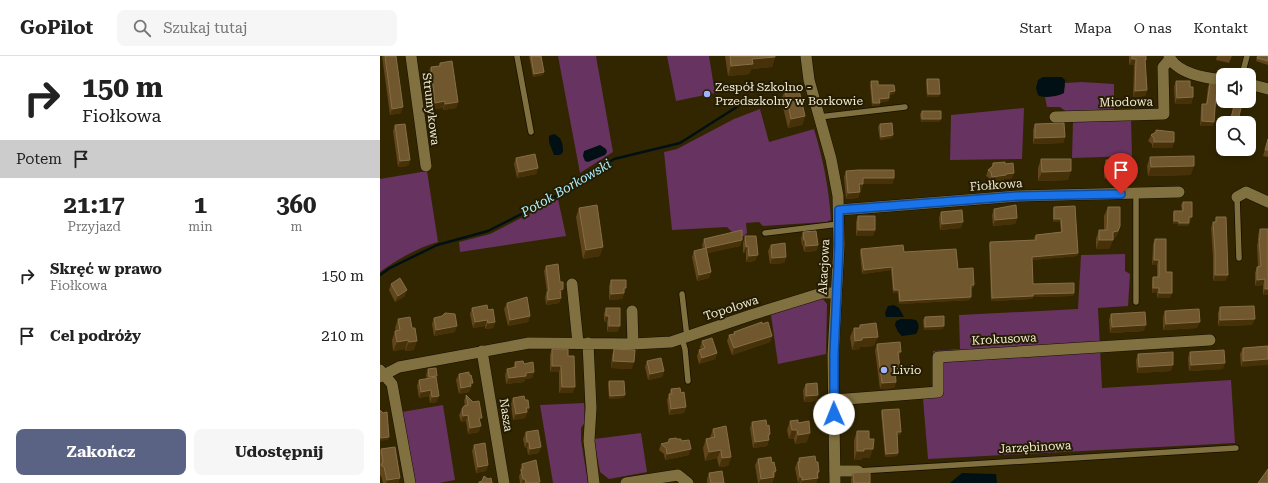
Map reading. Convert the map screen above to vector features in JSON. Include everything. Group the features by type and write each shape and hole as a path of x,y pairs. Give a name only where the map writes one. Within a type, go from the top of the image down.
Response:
{"street":[{"name":"Strumykowa","path":"411,56 426,166"},
{"name":"Akacjowa","path":"806,56 809,80 835,178 839,210 834,355 836,483"},
{"path":"1169,58 1176,65 1185,70 1204,78 1216,79"},
{"name":"Miodowa","path":"1055,117 1164,114 1164,67 1169,58"},
{"path":"1256,86 1268,89"},
{"name":"Fiołkowa","path":"839,210 1018,196 1179,192"},
{"path":"1237,197 1246,192 1268,202"},
{"path":"572,284 583,343 591,408 589,441 594,483"},
{"name":"Topolowa","path":"382,374 422,363 529,343 633,344 671,342 744,317 822,293 836,293"},
{"path":"632,311 633,344"},
{"name":"Krokusowa","path":"834,400 938,392 938,357 1210,340"},
{"name":"Nasza","path":"482,351 504,483"},
{"path":"382,374 392,384 410,483"},
{"name":"Jarzębinowa","path":"835,471 858,471"},
{"path":"626,483 678,475 688,483"}],"lane":[{"path":"517,56 531,132"},
{"path":"1244,68 1247,56"},
{"path":"819,117 905,108"},
{"path":"1136,194 1136,302"},
{"path":"1237,197 1239,258"},
{"path":"765,233 839,224"},
{"path":"682,294 688,381"},
{"name":"Jarzębinowa","path":"858,471 1236,448"}],"shaded area":[{"path":"558,56 596,56 613,152 580,173"},
{"path":"667,56 709,56 715,93 676,101"},
{"path":"1043,77 1062,77 1065,80 1064,93 1047,97 1038,95 1036,88 1038,80"},
{"path":"1082,82 1114,84 1114,113 1068,113 1060,107 1047,107 1045,97 1060,95 1065,87 1065,83"},
{"path":"1024,108 1022,159 950,160 951,115"},
{"path":"760,109 769,142 814,129 825,174 831,220 826,222 763,226 759,222 746,223 747,233 744,236 735,235 727,227 672,230 664,152 677,149 734,119"},
{"path":"1131,119 1132,156 1072,158 1073,120"},
{"path":"554,134 559,137 562,143 563,152 560,155 554,155 549,142 549,136"},
{"path":"600,145 606,149 607,152 605,155 588,162 585,161 583,156 584,151"},
{"path":"427,171 438,242 408,254 380,272 380,179"},
{"path":"558,199 566,236 460,252 459,242 490,234"},
{"path":"1125,254 1125,271 1130,274 1128,306 1098,308 1102,388 1231,380 1235,443 928,459 923,399 933,385 933,351 960,349 959,315 1078,309 1081,255"},
{"path":"822,298 827,304 826,354 778,364 771,315"},
{"path":"894,305 899,308 904,317 886,317 885,313 888,306"},
{"path":"901,319 916,320 919,327 916,334 902,336 898,332 895,325 896,321"},
{"path":"584,403 585,422 581,428 581,440 588,483 553,483 540,405"},
{"path":"443,405 455,480 439,483 414,483 402,412"},
{"path":"641,433 647,472 609,479 600,472 594,439"},
{"path":"962,473 996,474 997,483 950,483"}],"building":[{"path":"385,56 396,56 403,107 392,109"},
{"path":"531,56 541,56 544,72 534,74"},
{"path":"730,56 775,57 752,59 753,64 731,66"},
{"path":"1132,56 1146,56 1147,90 1135,91 1136,59 1132,59"},
{"path":"1258,56 1268,56 1268,61 1257,58"},
{"path":"452,61 458,102 445,104 445,101 435,103 431,67 440,66 440,63"},
{"path":"927,79 939,79 940,94 928,94"},
{"path":"871,81 878,81 878,85 894,85 895,91 889,92 889,98 879,99 880,103 873,103"},
{"path":"1176,81 1190,81 1190,87 1193,87 1193,97 1177,98"},
{"path":"1210,83 1216,83 1214,122 1202,121 1202,104 1207,104"},
{"path":"792,89 793,92 799,90 805,116 791,119 785,91"},
{"path":"1234,108 1241,108 1239,116 1232,116"},
{"path":"922,111 941,111 941,119 922,119"},
{"path":"892,123 893,135 881,137 880,124"},
{"path":"1064,123 1065,137 1035,138 1035,124"},
{"path":"405,124 410,160 400,161 395,125"},
{"path":"1156,130 1174,132 1174,142 1154,142 1154,138 1151,135 1156,132"},
{"path":"1268,139 1268,150 1265,150"},
{"path":"535,154 538,168 519,172 516,158"},
{"path":"1194,156 1194,166 1151,167 1150,157"},
{"path":"1041,159 1071,159 1071,171 1042,172"},
{"path":"1106,160 1126,160 1126,173 1107,173"},
{"path":"1005,162 1005,164 1013,163 1014,173 992,177 991,172 988,170 993,166 993,163"},
{"path":"894,170 894,178 863,178 863,184 859,184 860,192 848,193 846,171"},
{"path":"1183,202 1192,202 1192,217 1189,217 1189,223 1179,223 1179,221 1174,221 1174,211 1183,211"},
{"path":"597,205 603,247 586,250 579,208"},
{"path":"1016,205 1017,218 995,220 994,209"},
{"path":"1075,206 1078,253 1032,257 1033,284 1074,283 1074,293 1033,294 1033,296 992,298 990,242 1036,240 1036,235 1062,232 1061,219 1054,219 1054,207"},
{"path":"1108,207 1120,207 1120,226 1118,231 1113,232 1113,240 1099,240 1099,230 1107,230"},
{"path":"962,210 963,222 942,224 941,212"},
{"path":"858,216 875,216 875,230 858,230"},
{"path":"1216,217 1226,217 1228,275 1215,275 1213,222 1216,222"},
{"path":"1260,229 1268,229 1268,289 1265,289 1265,279 1257,280 1257,267 1261,266 1259,239"},
{"path":"742,230 742,240 706,248 704,239"},
{"path":"816,231 818,245 806,246 803,232"},
{"path":"745,236 756,236 758,255 749,256"},
{"path":"1155,239 1166,239 1166,272 1172,272 1172,293 1159,293 1159,288 1153,288 1153,277 1159,277 1159,260 1154,260"},
{"path":"785,243 786,257 772,258 771,245"},
{"path":"903,245 904,252 956,249 958,269 973,268 974,285 971,285 971,297 900,301 899,290 894,290 892,267 864,270 861,249"},
{"path":"706,248 711,272 699,275 694,251"},
{"path":"558,264 560,282 563,282 563,289 560,290 561,298 548,300 547,292 549,291 546,266"},
{"path":"400,278 407,290 398,296 391,284"},
{"path":"611,280 626,280 626,288 624,288 624,293 611,294"},
{"path":"527,297 530,316 510,320 507,303"},
{"path":"487,305 488,310 493,309 495,322 488,323 487,320 475,322 472,308"},
{"path":"1254,306 1255,319 1220,320 1220,307"},
{"path":"606,308 620,308 620,326 609,326 609,316 606,316"},
{"path":"1199,309 1200,322 1166,324 1165,311"},
{"path":"1145,312 1146,325 1112,327 1111,314"},
{"path":"445,313 455,314 457,326 436,330 434,318 442,316"},
{"path":"944,316 944,326 925,327 925,317"},
{"path":"410,317 412,328 415,328 417,341 409,342 408,340 397,342 395,331 400,330 398,319"},
{"path":"762,322 762,324 768,322 772,336 734,348 729,335 735,334 734,332"},
{"path":"876,323 878,337 862,338 862,340 855,341 854,328 860,328 860,325"},
{"path":"712,338 717,353 702,358 699,350 705,348 702,341"},
{"path":"900,342 901,352 898,352 900,368 895,369 896,382 882,383 877,344"},
{"path":"1268,346 1268,359 1243,361 1243,348"},
{"path":"552,349 568,349 568,356 574,356 575,387 562,387 561,366 552,366"},
{"path":"614,349 635,350 634,362 613,361"},
{"path":"1224,350 1225,363 1191,365 1190,352"},
{"path":"1173,352 1173,365 1139,367 1138,354"},
{"path":"661,358 664,371 650,374 647,361"},
{"path":"523,361 524,364 533,362 534,372 526,373 526,376 509,378 507,369 516,367 515,362"},
{"path":"436,368 437,376 429,377 428,369"},
{"path":"469,372 473,383 470,383 471,386 461,388 459,374"},
{"path":"436,377 439,396 432,397 431,390 421,392 419,380"},
{"path":"609,381 624,381 625,395 610,396"},
{"path":"817,383 818,395 806,396 806,384"},
{"path":"680,388 681,393 684,392 686,407 671,409 669,394 672,394 671,389"},
{"path":"466,395 473,402 479,401 482,418 479,418 481,426 470,428 468,415 463,416 462,409 464,406 468,405"},
{"path":"524,396 525,400 528,400 529,408 526,408 527,412 516,414 513,398"},
{"path":"899,409 901,432 897,432 898,453 886,454 882,410"},
{"path":"380,410 383,413 387,412 389,437 380,438"},
{"path":"766,420 767,426 769,425 769,440 755,442 752,422"},
{"path":"798,420 798,423 809,421 810,433 798,435 797,430 792,430 790,421"},
{"path":"726,426 731,457 722,458 721,450 709,452 706,439 715,437 713,429"},
{"path":"538,430 541,447 530,449 529,442 527,442 526,432"},
{"path":"857,431 869,431 869,439 874,439 873,449 857,451"},
{"path":"669,439 681,439 681,441 689,440 691,449 667,454 666,448 661,444 669,442"},
{"path":"485,443 488,465 478,467 474,445"},
{"path":"395,447 400,478 387,480 384,467 381,465 383,462 381,449"},
{"path":"815,456 816,462 818,462 818,478 802,480 802,477 800,477 798,462 800,462 799,458"},
{"path":"771,457 776,471 773,472 774,477 761,479 758,459"},
{"path":"536,460 540,482 526,483 525,479 523,479 521,470 523,469 522,464"},
{"path":"1268,469 1268,483 1258,483"},
{"path":"722,471 724,483 711,483 709,473"},
{"path":"870,472 870,483 854,483 853,473"},
{"path":"484,476 488,479 491,478 492,483 479,483 482,481"}],"waterway":[{"name":"Potok Borkowski","path":"380,275 390,268 437,245 488,231 553,198 614,159 680,143 751,98"}],"place":[{"name":"Zespół Szkolno - Przedszkolny w Borkowie","path":"707,94"},
{"name":"Livio","path":"884,370"}],"route":[{"path":"834,414 834,355 839,245 839,210 1018,196 1121,194"}]}
